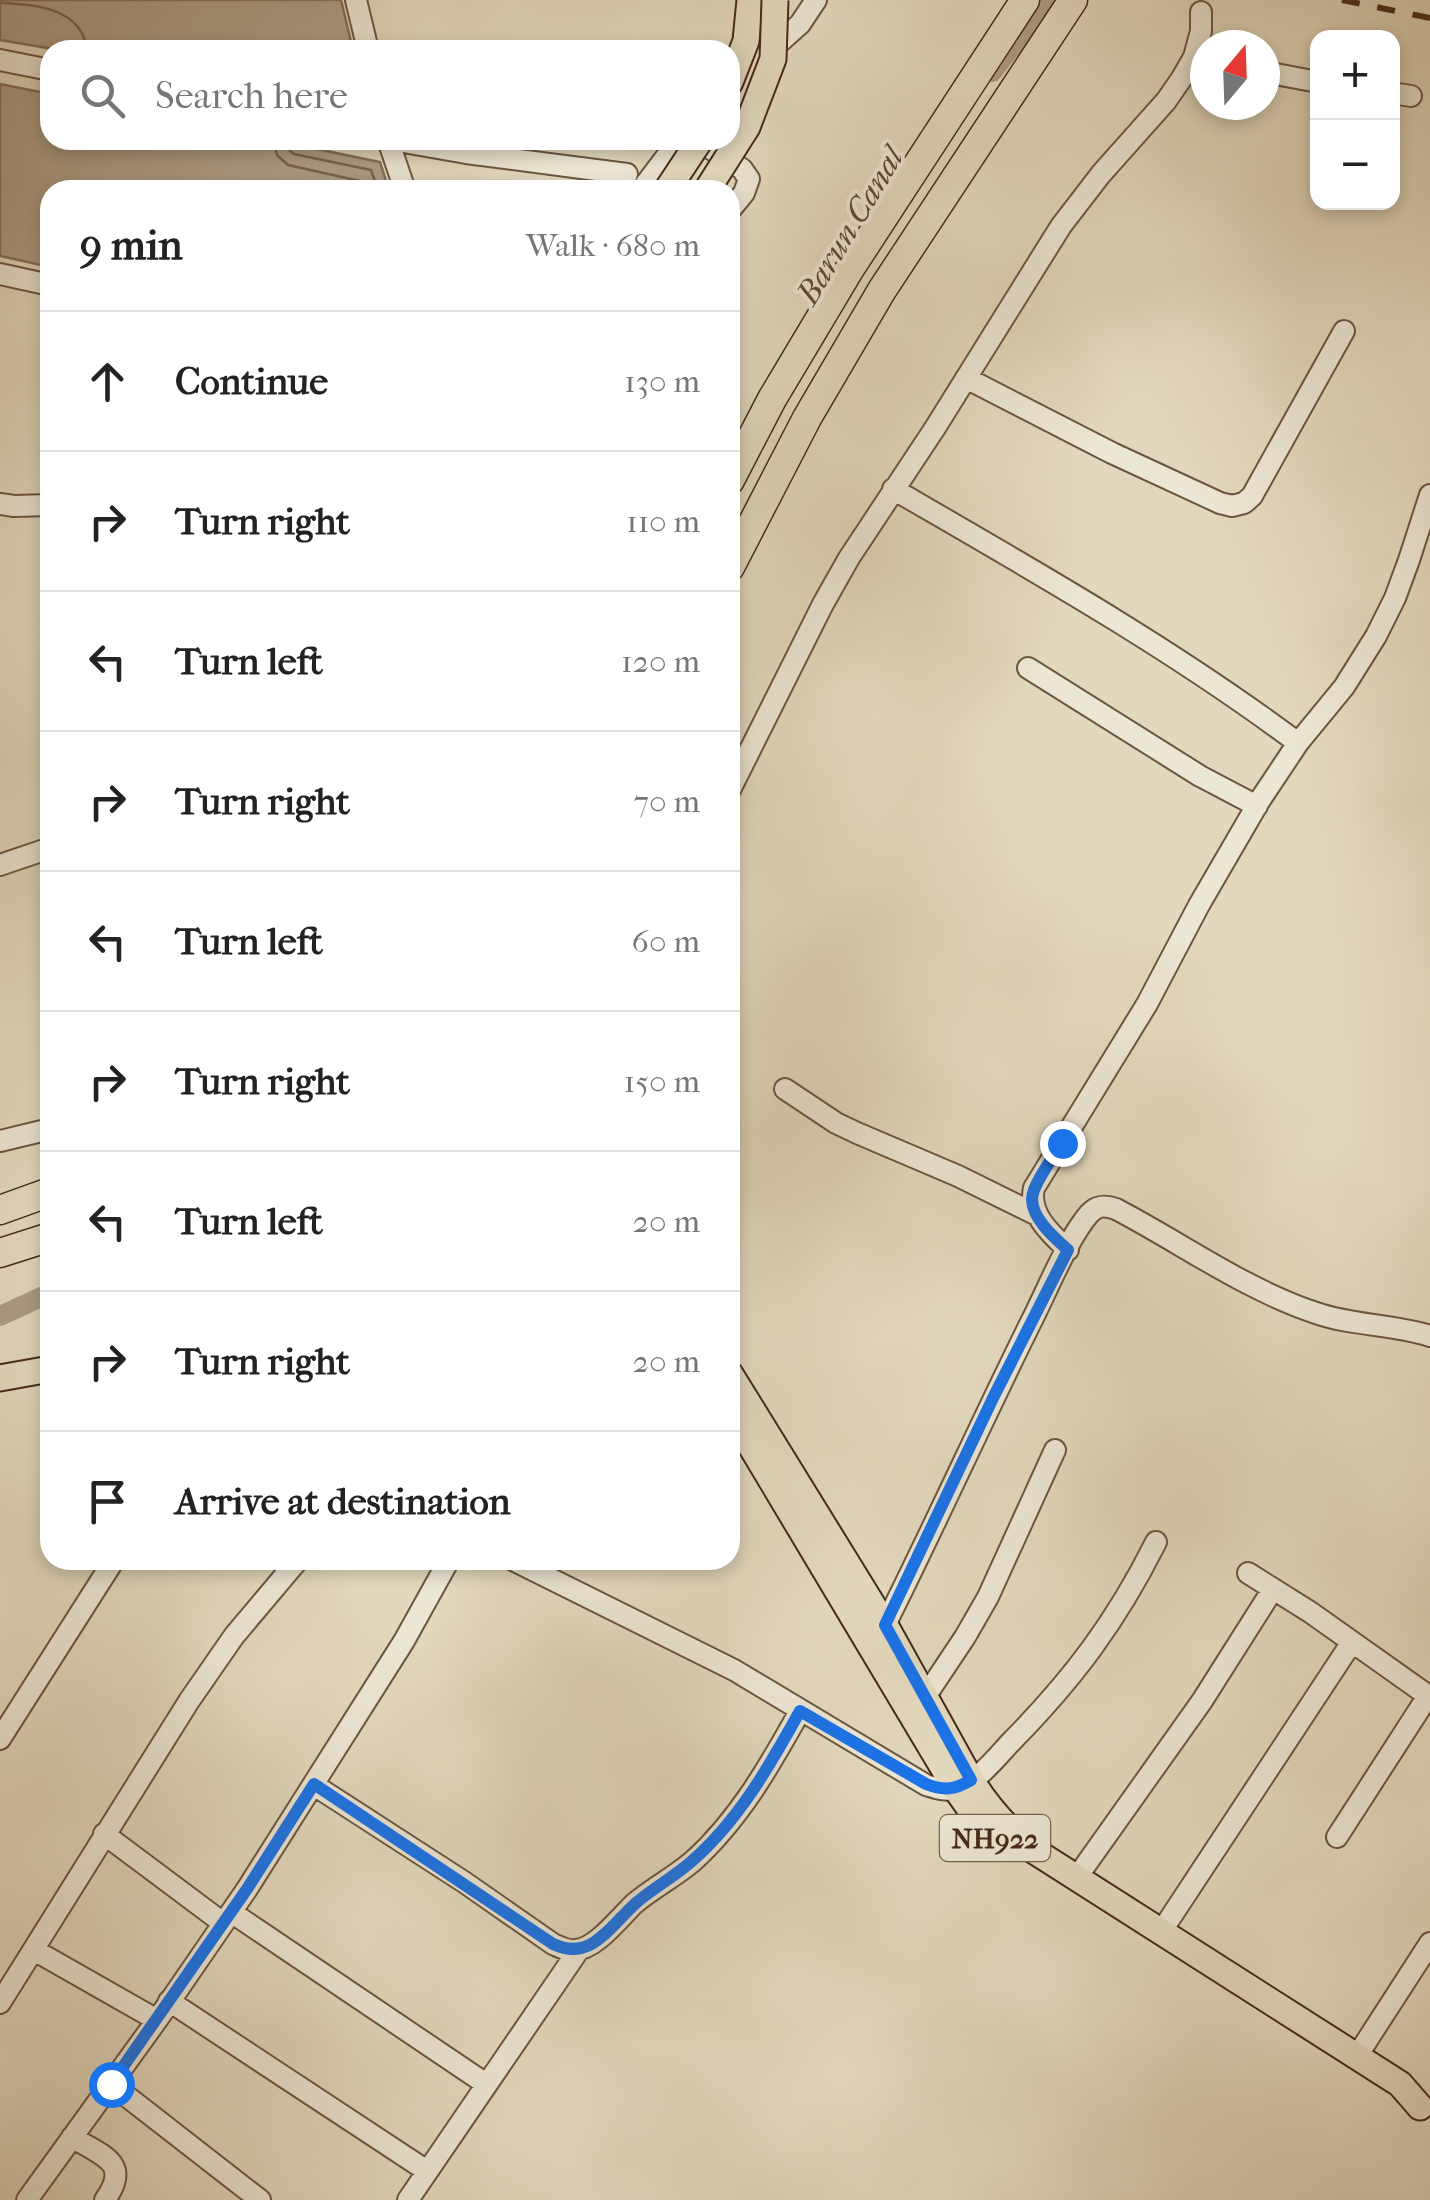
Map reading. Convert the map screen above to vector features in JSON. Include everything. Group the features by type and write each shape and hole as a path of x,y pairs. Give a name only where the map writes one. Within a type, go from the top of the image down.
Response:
{"highway":[{"path":"740,461 848,270 1024,0"},
{"path":"740,548 807,418 882,290 1073,0"},
{"path":"0,1210 40,1196"},
{"path":"0,1253 40,1240"}],"main road":[{"path":"740,56 746,41 750,0"},
{"path":"740,138 773,59 775,0"},
{"path":"740,78 764,80"},
{"path":"673,180 692,150"},
{"path":"713,180 732,150"},
{"path":"0,1378 40,1371"},
{"path":"740,1390 885,1625 924,1697 963,1784 1032,1850 1400,2084 1425,2110"},
{"name":"NH922","path":"740,1426 989,1832 1022,1861 1392,2098 1425,2110"}],"street":[{"path":"356,0 366,40"},
{"path":"773,48 800,24 816,0"},
{"path":"1201,12 1201,30"},
{"path":"0,60 40,68"},
{"path":"740,770 849,558 1061,226 1190,71"},
{"path":"1280,75 1310,80"},
{"path":"393,150 401,180"},
{"path":"448,150 627,174"},
{"path":"649,180 672,150"},
{"path":"713,150 742,169 749,179 740,197"},
{"path":"0,274 40,283"},
{"path":"966,378 1160,476 1232,506 1244,503 1258,487 1344,331"},
{"path":"894,489 1100,610 1252,709 1298,744"},
{"path":"1068,1250 1037,1215 1032,1199 1034,1188 1147,1004 1257,806 1298,744 1344,687 1376,636 1410,560 1430,495"},
{"path":"0,504 40,506"},
{"path":"1028,668 1176,761 1257,806"},
{"path":"0,865 40,851"},
{"path":"785,1089 857,1134 958,1176 1037,1215"},
{"path":"0,1142 40,1132"},
{"path":"885,1625 1068,1250 1090,1213 1098,1207 1106,1206 1134,1218 1240,1280 1292,1304 1344,1321 1430,1336"},
{"path":"924,1697 988,1596 1055,1450"},
{"path":"533,1570 734,1670 940,1790 963,1784 1028,1725 1089,1654 1117,1614 1156,1542"},
{"path":"0,1739 108,1570"},
{"path":"0,2003 215,1662 290,1570"},
{"path":"27,2200 227,1918 404,1641 443,1570"},
{"path":"1248,1573 1429,1696 1337,1837"},
{"path":"1077,1877 1202,1702 1273,1589"},
{"path":"1161,1932 1352,1642"},
{"path":"314,1784 553,1944 578,1950 590,1946 641,1898 691,1862 718,1836 758,1784 800,1711"},
{"path":"104,1834 486,2084"},
{"path":"1357,2056 1430,1943"},
{"path":"34,1950 157,2020"},
{"path":"408,2200 578,1950"},
{"path":"169,2001 427,2171"},
{"path":"111,2084 260,2200"},
{"path":"72,2138 105,2158 116,2171 113,2188 104,2200"}],"water":[{"path":"0,0 341,0 351,40 40,40 40,47 0,40"},
{"path":"0,84 40,92 40,150 322,150 380,162 386,180 40,180 40,265 0,256"}],"waterway":[{"name":"Barun Canal","path":"992,72 1048,0"},
{"name":"Barun Canal","path":"0,1316 40,1298"}],"railway":[{"path":"1342,0 1430,18"}],"route":[{"path":"111,2084 247,1889 314,1784 553,1944 578,1950 590,1946 641,1898 691,1862 718,1836 758,1784 800,1711 940,1790 956,1789 971,1780 885,1625 1068,1250 1040,1220 1032,1199 1034,1188 1062,1143"}]}
